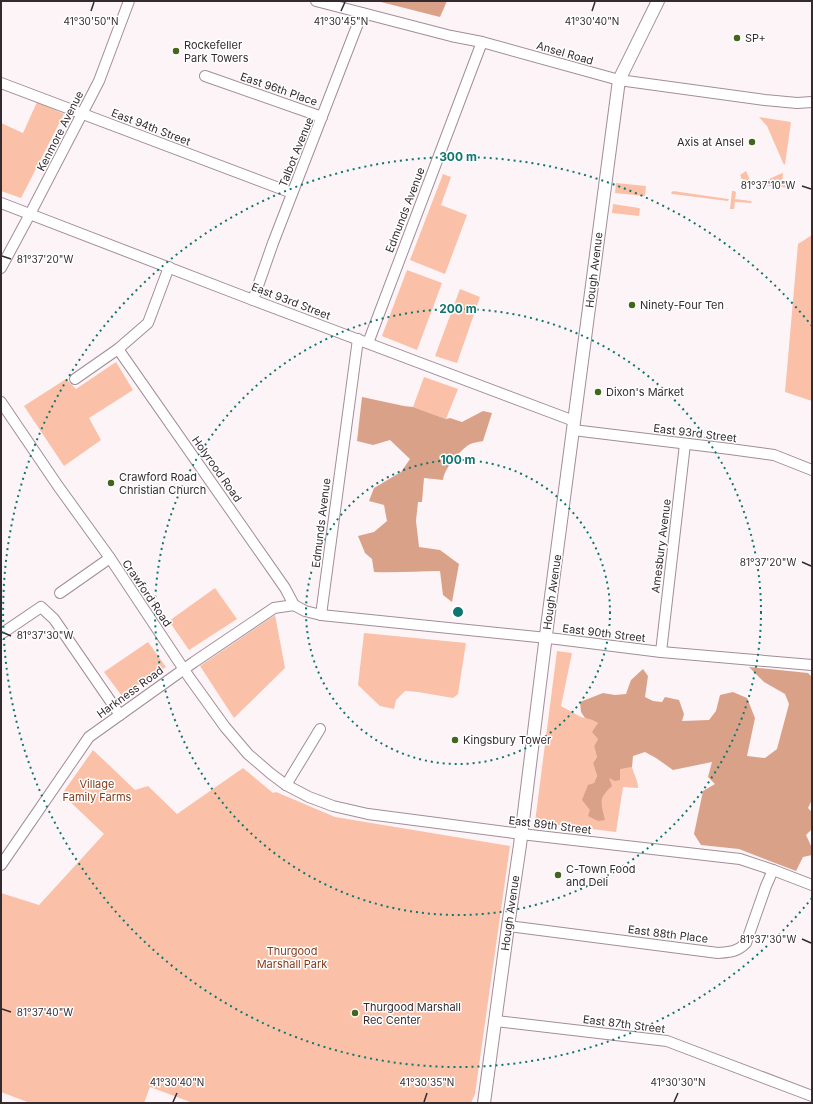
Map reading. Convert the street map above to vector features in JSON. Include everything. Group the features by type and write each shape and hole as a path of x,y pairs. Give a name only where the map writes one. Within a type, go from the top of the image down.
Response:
{"street":[{"name":"Kenmore Avenue","path":"1,268 99,81 129,1"},
{"name":"Ansel Road","path":"316,1 451,36 482,42 619,80 765,100 797,103 812,102"},
{"name":"Hough Avenue","path":"484,1103 521,834 619,80 658,1"},
{"name":"Talbot Avenue","path":"253,300 292,193 362,13"},
{"name":"Edmunds Avenue","path":"368,343 482,42"},
{"name":"East 96th Place","path":"205,76 322,117"},
{"name":"East 94th Street","path":"1,83 292,193"},
{"name":"East 93rd Street","path":"1,203 358,339 574,426 685,444 774,455 812,470"},
{"path":"75,379 118,350 148,323 169,268"},
{"name":"Edmunds Avenue","path":"321,615 358,339"},
{"name":"Holyrood Road","path":"118,350 286,588 294,605"},
{"name":"Crawford Road","path":"1,402 58,486 110,558 184,669 225,727 239,745 257,763 286,785"},
{"name":"Amesbury Avenue","path":"661,652 685,444"},
{"path":"60,593 110,558"},
{"path":"294,605 305,611 321,615"},
{"name":"Harkness Road","path":"1,865 89,737 184,669 274,608 294,605"},
{"path":"1,634 41,607 54,619 120,715"},
{"name":"East 90th Street","path":"321,615 546,638 661,652 812,665"},
{"path":"286,785 320,729"},
{"name":"East 89th Street","path":"286,785 309,797 333,806 356,812 406,820 740,859 812,885"},
{"name":"East 88th Place","path":"508,926 718,953 730,952 740,949 746,943 773,870"},
{"name":"East 87th Street","path":"496,1021 667,1041 812,1096"}],"green space":[{"path":"37,102 64,114 21,198 1,191 1,123 23,133"},
{"path":"759,117 791,122 784,165 767,126"},
{"path":"746,171 750,180 754,182 762,182 783,173 782,184 792,185 794,187 773,186 750,182 741,178 740,175"},
{"path":"443,174 451,177 441,205 467,215 445,274 410,260"},
{"path":"616,183 646,186 645,196 615,193"},
{"path":"673,191 729,199 728,201 672,194 671,193"},
{"path":"732,191 736,192 735,199 751,201 752,203 735,202 734,209 730,209"},
{"path":"613,204 639,208 639,216 612,213"},
{"path":"812,235 812,401 785,392 798,244"},
{"path":"407,270 442,283 417,350 382,336"},
{"path":"460,289 480,297 457,363 435,356"},
{"path":"116,362 133,390 89,418 101,440 64,466 24,406 66,379 76,389"},
{"path":"424,377 458,389 446,419 413,407"},
{"path":"215,588 237,619 189,650 169,621"},
{"path":"275,615 285,668 234,718 200,666"},
{"path":"364,633 466,643 458,694 453,698 405,691 396,700 394,709 380,706 358,685"},
{"path":"148,642 166,667 122,696 104,672"},
{"path":"557,651 572,653 561,706 581,717 598,723 598,739 594,746 597,757 593,763 597,776 594,783 601,803 609,778 620,768 632,767 637,780 638,788 623,787 616,832 535,822"},
{"name":"Thurgood Marshall Park","path":"93,750 135,790 148,786 177,814 243,768 273,793 276,792 335,817 510,846 475,1094 471,1103 193,1103 150,1087 144,1103 30,1103 1,1092 1,893 39,905 104,834 62,794"}],"shaded area":[{"path":"377,1 447,1 440,17"},
{"path":"362,397 413,407 446,419 450,418 462,422 483,411 492,413 483,441 469,445 463,449 449,466 443,480 424,478 422,502 418,502 416,521 419,547 440,550 459,564 452,602 443,595 440,571 374,572 372,559 365,553 358,536 374,532 387,521 384,505 369,501 374,488 401,472 410,459 390,440 373,445 357,441"},
{"path":"749,667 808,673 812,677 812,802 808,808 812,812 812,829 806,835 812,848 812,855 803,857 796,871 739,849 701,845 694,834 703,791 715,784 708,777 712,762 673,770 645,752 633,756 632,767 620,769 620,780 615,781 609,778 612,786 604,794 602,802 602,810 605,820 598,821 588,816 590,810 582,800 588,785 594,783 597,776 593,763 597,757 594,746 598,739 592,732 598,723 585,718 581,712 580,702 603,693 615,695 626,694 631,680 643,669 648,676 645,697 653,701 662,702 665,697 679,700 684,714 682,721 709,720 716,711 720,695 733,692 747,698 755,718 747,756 765,758 777,749 789,704 785,694 764,682"}],"place":[{"name":"SP+","path":"737,38"},
{"name":"Rockefeller Park Towers","path":"176,51"},
{"name":"Axis at Ansel","path":"752,142"},
{"name":"Ninety-Four Ten","path":"632,305"},
{"name":"Dixon's Market","path":"598,392"},
{"name":"Crawford Road Christian Church","path":"111,483"},
{"name":"Kingsbury Tower","path":"455,740"},
{"name":"C-Town Food and Deli","path":"558,875"},
{"name":"Thurgood Marshall Rec Center","path":"355,1013"}],"park label":[{"name":"Village Family Farms","path":"97,790"}]}
